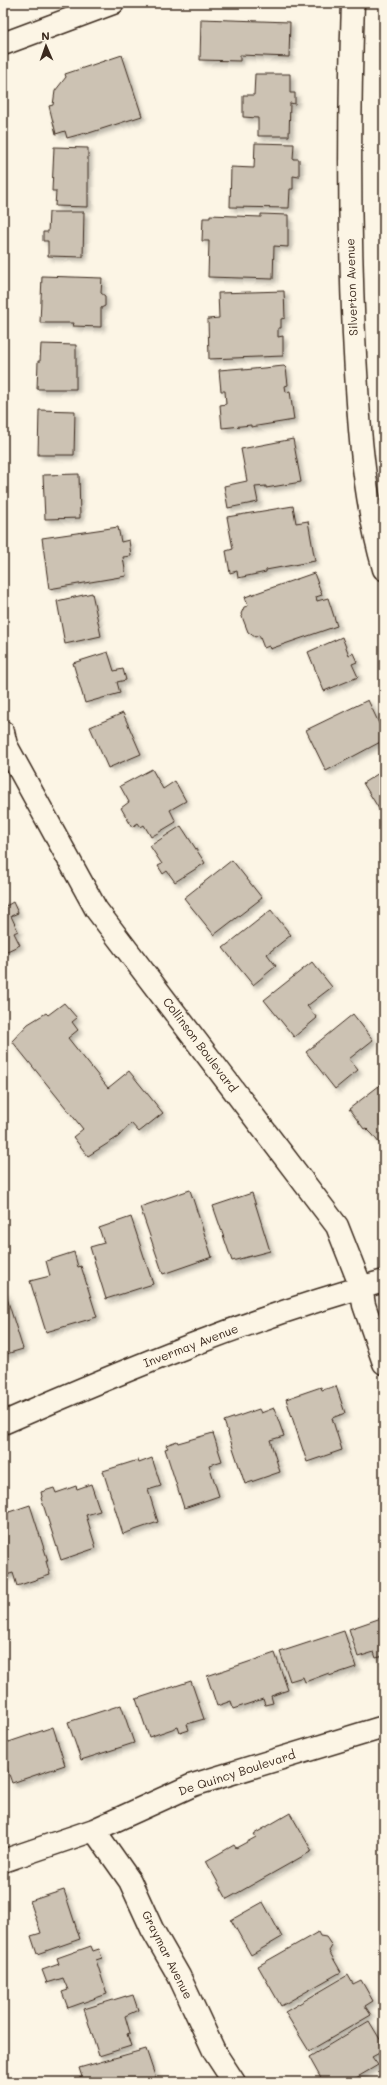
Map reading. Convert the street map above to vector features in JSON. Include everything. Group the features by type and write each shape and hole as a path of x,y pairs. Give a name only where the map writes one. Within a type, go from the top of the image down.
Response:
{"street":[{"path":"3,44 113,3"},
{"name":"Silverton Avenue","path":"353,3 350,259 357,406 367,496 384,569"},
{"name":"Collinson Boulevard","path":"3,732 6,745 96,909 337,1226 361,1287 364,1305 384,1363"},
{"name":"Invermay Avenue","path":"3,1423 113,1375 281,1312 384,1281"},
{"name":"De Quincy Boulevard","path":"3,1861 94,1830 193,1785 384,1727"},
{"name":"Graymar Avenue","path":"94,1830 130,1881 152,1929 179,1976 215,2053 234,2082"}],"building":[{"path":"201,19 290,22 289,57 240,55 240,61 200,60"},
{"path":"122,55 142,116 86,134 67,138 65,131 56,134 49,106 53,105 55,91 66,77 65,74"},
{"path":"255,74 290,74 290,93 295,93 295,104 290,103 289,136 258,136 258,118 243,117 243,95 254,95"},
{"path":"255,143 294,144 293,159 299,159 299,177 293,176 293,189 290,189 289,208 230,207 231,167 254,168"},
{"path":"54,147 88,148 88,207 55,206 56,191 52,191"},
{"path":"49,212 84,212 83,257 48,256 48,241 43,241 43,232 48,232"},
{"path":"261,214 288,215 288,247 274,246 273,279 208,277 209,241 202,241 203,218 210,218 210,215 261,217"},
{"path":"42,276 102,278 101,293 105,296 105,306 101,308 101,327 73,326 74,323 40,323"},
{"path":"284,291 285,318 281,319 281,328 278,328 278,337 283,336 283,356 209,359 208,319 219,318 218,293"},
{"path":"41,344 76,345 76,389 37,389 38,361 40,361"},
{"path":"284,366 286,368 288,385 285,386 286,392 290,391 294,420 251,427 251,425 222,428 220,405 226,404 225,391 221,391 219,370 243,368 243,370"},
{"path":"39,410 75,411 74,455 38,455"},
{"path":"293,439 301,482 266,488 266,486 255,487 258,502 228,508 224,486 247,481 241,449"},
{"path":"79,474 80,518 45,519 43,475"},
{"path":"293,506 296,523 308,521 315,561 266,570 266,572 238,578 237,571 230,573 226,551 233,549 227,517"},
{"path":"118,527 121,542 129,540 131,556 123,557 126,576 49,589 42,538"},
{"path":"314,573 322,595 316,597 317,601 328,598 337,626 270,649 269,646 264,648 259,635 255,637 248,632 241,614 244,607 248,606 245,597"},
{"path":"92,593 101,636 65,644 57,601"},
{"path":"342,637 349,655 353,653 357,662 352,664 358,677 324,691 308,652"},
{"path":"108,652 114,671 123,669 126,680 117,682 120,693 85,703 73,663"},
{"path":"368,700 384,734 384,740 326,771 306,730"},
{"path":"123,713 141,754 108,768 90,727"},
{"path":"152,769 163,789 175,781 186,801 170,810 176,822 151,837 144,825 141,827 138,823 132,827 121,808 129,802 120,786"},
{"path":"384,770 384,817 363,783"},
{"path":"181,826 205,863 175,882 167,871 163,874 158,866 162,864 150,846"},
{"path":"232,860 262,898 214,935 184,898"},
{"path":"3,899 6,906 13,902 18,913 11,916 18,931 14,933 20,945 3,953"},
{"path":"271,910 291,935 267,954 276,966 253,985 223,948"},
{"path":"312,962 332,987 307,1006 317,1018 294,1037 264,1000"},
{"path":"64,1003 77,1018 72,1022 78,1030 68,1038 108,1088 129,1071 163,1113 139,1132 131,1123 118,1137 88,1156 73,1137 83,1129 12,1041 28,1024 46,1013 48,1015"},
{"path":"353,1014 373,1040 349,1059 358,1070 335,1089 306,1052"},
{"path":"384,1082 384,1145 382,1147 366,1128 364,1129 349,1109"},
{"path":"190,1190 212,1257 163,1274 140,1207"},
{"path":"252,1193 270,1251 232,1261 213,1206"},
{"path":"131,1217 153,1284 106,1299 90,1247 104,1243 99,1228"},
{"path":"74,1252 78,1267 81,1266 97,1317 46,1332 30,1281 50,1276 46,1261"},
{"path":"5,1292 23,1349 3,1355 3,1293"},
{"path":"336,1386 345,1413 332,1418 342,1450 307,1462 286,1399 321,1387 322,1390"},
{"path":"274,1408 284,1436 270,1440 280,1472 245,1484 224,1421 259,1409 261,1413"},
{"path":"213,1433 222,1461 209,1465 219,1496 184,1508 165,1449 168,1448 166,1445"},
{"path":"152,1458 161,1486 148,1490 158,1522 123,1534 103,1471 138,1460 139,1463"},
{"path":"91,1484 100,1511 86,1515 96,1548 61,1560 41,1498 41,1492 54,1488 56,1493 76,1486 77,1489"},
{"path":"30,1505 48,1561 46,1561 50,1575 17,1586 13,1573 3,1576 3,1514"},
{"path":"384,1617 384,1656 376,1658 374,1652 358,1657 349,1629"},
{"path":"344,1631 356,1667 329,1676 329,1673 305,1682 303,1677 290,1681 280,1652"},
{"path":"275,1653 288,1690 271,1696 273,1703 265,1705 263,1699 233,1709 231,1701 217,1706 207,1676"},
{"path":"191,1681 204,1719 187,1724 189,1730 180,1733 178,1727 149,1737 136,1699"},
{"path":"121,1705 134,1743 81,1760 68,1722"},
{"path":"53,1727 65,1765 12,1783 3,1757 3,1744"},
{"path":"290,1813 312,1851 227,1899 206,1861 234,1845 236,1848 256,1837 254,1834"},
{"path":"64,1890 80,1939 37,1954 31,1936 41,1933 30,1901"},
{"path":"263,1902 282,1937 251,1955 231,1920"},
{"path":"318,1932 320,1936 326,1937 332,1946 329,1951 341,1972 281,2006 258,1966"},
{"path":"91,1946 93,1951 99,1949 102,1958 96,1960 107,1994 68,2008 62,1992 68,1990 63,1978 47,1983 42,1970 59,1964 57,1958"},
{"path":"348,1975 353,1984 361,1980 373,2001 365,2006 371,2015 309,2051 285,2012"},
{"path":"133,1995 138,2010 125,2016 130,2033 127,2034 131,2046 99,2056 84,2009"},
{"path":"369,2021 381,2041 379,2043 383,2051 372,2057 378,2065 349,2082 323,2082 309,2057"},
{"path":"146,2049 157,2082 74,2082 74,2080 82,2077 79,2068"}]}
